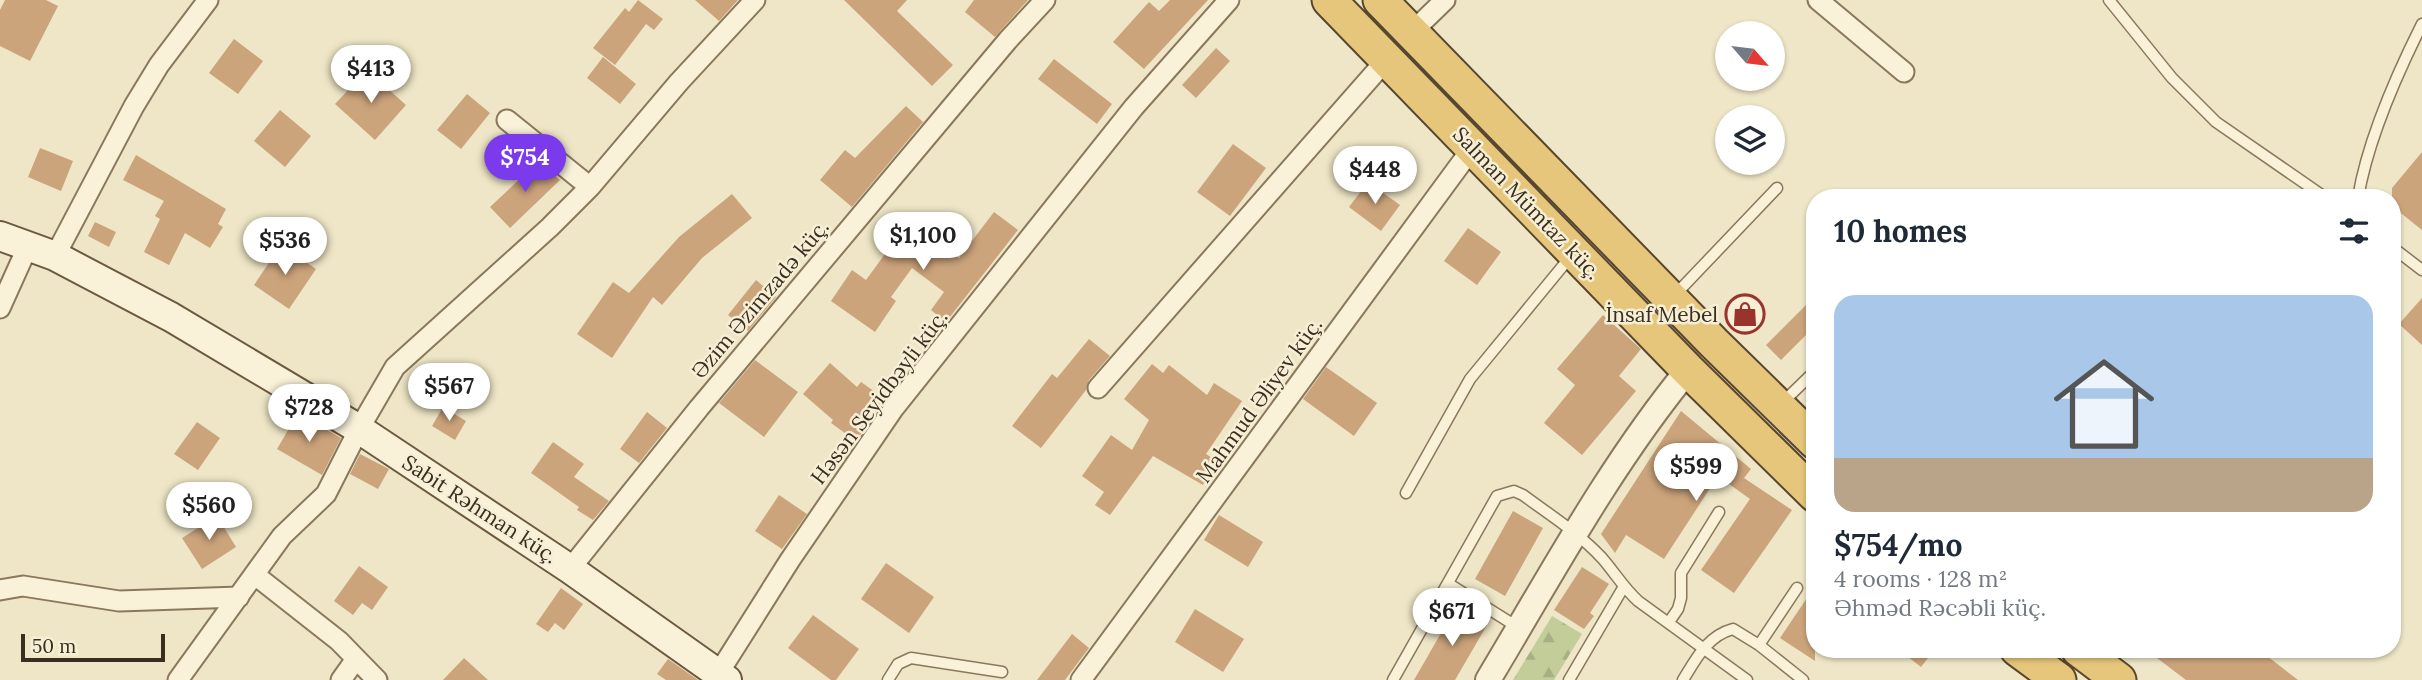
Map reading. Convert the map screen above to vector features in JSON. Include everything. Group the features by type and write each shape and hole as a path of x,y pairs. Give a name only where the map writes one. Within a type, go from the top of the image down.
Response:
{"highway":[{"name":"Salman Mümtaz küç.","path":"1329,0 1688,370 1806,486"},
{"path":"1380,0 1714,343 1806,433"},
{"path":"1387,59 1412,32"},
{"path":"1570,248 1593,218"},
{"path":"1688,370 1714,343"},
{"path":"2029,658 2059,680"},
{"path":"2090,658 2119,680"}],"main road":[{"name":"Sabit Rəhman küç.","path":"0,236 55,256 171,317 359,429 570,569 723,677"}],"street":[{"path":"55,256 134,106 159,65 208,0"},
{"path":"178,680 282,536 326,494 395,367 550,227 590,187 679,82 755,0"},
{"name":"Əzim Əzimzadə küç.","path":"570,569 699,408 1008,40 1045,0"},
{"name":"Həsən Seyidbəyli küç.","path":"723,677 789,560 894,408 1133,107 1229,0"},
{"path":"1412,32 1446,0"},
{"path":"1818,0 1904,72"},
{"path":"1098,387 1387,59"},
{"path":"507,120 590,187"},
{"name":"Mahmud Əliyev küç.","path":"1081,680 1473,147"},
{"path":"0,308 27,246"},
{"path":"1488,680 1624,456 1688,370"},
{"path":"255,575 339,641 377,680"},
{"path":"0,590 23,586 119,601 239,597"},
{"path":"341,680 356,659"}],"lane":[{"path":"2109,0 2172,78 2216,122 2313,189"},
{"path":"2360,189 2363,169 2408,52 2422,24"},
{"path":"1671,299 1777,188"},
{"path":"1406,493 1470,379 1570,248"},
{"path":"2401,254 2422,270"},
{"path":"1779,407 1806,380"},
{"path":"1393,680 1497,496 1514,491 1575,534 1603,559 1623,588 1747,680"},
{"path":"1669,622 1678,609 1681,598 1681,573 1719,512"},
{"path":"1449,584 1519,628"},
{"path":"1569,680 1623,588"},
{"path":"1759,645 1797,588"},
{"path":"1683,680 1703,648 1721,632 1733,629 1759,645 1803,680"},
{"path":"888,680 898,664 911,658 1002,671"}],"green space":[{"path":"1552,616 1582,634 1554,680 1513,680"}],"building":[{"path":"5,0 46,0 58,6 30,61 0,46 0,10"},
{"path":"638,0 663,19 654,30 646,24 615,65 593,48 625,8 629,12"},
{"path":"695,0 738,0 719,21"},
{"path":"844,0 907,0 897,11 953,65 932,86"},
{"path":"974,0 1028,0 995,37 965,12"},
{"path":"1170,0 1208,0 1144,69 1113,42 1149,2 1159,11"},
{"path":"234,39 263,61 238,94 209,73"},
{"path":"1216,48 1230,61 1196,98 1182,85"},
{"path":"603,57 636,84 620,104 587,78"},
{"path":"1054,59 1112,104 1097,124 1038,79"},
{"path":"367,70 406,105 375,140 335,104"},
{"path":"467,94 490,113 461,149 437,130"},
{"path":"906,106 923,122 852,207 820,180 845,150 855,158"},
{"path":"280,110 311,136 285,167 254,141"},
{"path":"1233,144 1266,168 1230,216 1197,192"},
{"path":"40,148 73,161 61,191 28,177"},
{"path":"2422,152 2422,230 2401,213 2401,189 2392,188"},
{"path":"136,155 226,209 218,224 223,227 210,248 185,233 169,265 144,252 160,219 155,216 164,201 123,180"},
{"path":"539,161 560,180 510,228 490,207"},
{"path":"1368,182 1400,205 1381,231 1349,207"},
{"path":"732,194 752,218 702,258 662,305 653,297 612,358 577,334 613,282 629,293 679,237"},
{"path":"994,212 1018,230 946,322 931,310 944,292 912,268 891,297 896,301 875,332 831,301 852,270 866,280 909,221 959,258"},
{"path":"95,222 116,232 109,247 88,236"},
{"path":"1468,228 1501,252 1477,285 1444,261"},
{"path":"281,245 316,269 289,309 254,285"},
{"path":"756,280 776,297 748,331 728,315"},
{"path":"2422,298 2422,345 2401,326 2401,322"},
{"path":"1806,305 1806,335 1781,360 1766,345"},
{"path":"1603,315 1641,349 1619,376 1636,391 1582,455 1544,423 1575,385 1557,369"},
{"path":"1089,339 1110,356 1089,380 1086,390 1041,448 1012,426 1052,374 1057,378"},
{"path":"755,360 798,392 764,437 719,403"},
{"path":"830,363 857,387 861,382 885,399 856,441 831,423 833,420 803,394"},
{"path":"1152,364 1163,373 1169,365 1207,395 1214,383 1242,401 1206,454 1217,461 1203,485 1153,456 1110,515 1095,505 1104,492 1082,476 1111,435 1132,450 1149,420 1124,399"},
{"path":"1326,367 1377,403 1354,436 1303,399"},
{"path":"443,407 466,421 455,440 432,426"},
{"path":"1681,411 1751,469 1744,478 1792,510 1734,593 1701,570 1750,499 1718,476 1664,559 1626,535 1615,553 1601,534"},
{"path":"647,412 667,428 639,463 620,449"},
{"path":"298,413 341,438 322,475 277,449"},
{"path":"197,422 220,438 198,470 174,454"},
{"path":"553,442 584,464 574,477 609,501 593,520 531,473"},
{"path":"360,454 389,469 378,489 350,474"},
{"path":"779,495 807,514 782,549 755,531"},
{"path":"1513,511 1543,528 1505,596 1475,579"},
{"path":"1219,515 1263,542 1248,567 1204,540"},
{"path":"217,516 236,547 202,569 182,538"},
{"path":"886,563 934,597 909,633 861,599"},
{"path":"359,566 388,587 372,610 362,603 353,615 334,601"},
{"path":"1582,567 1609,584 1590,613 1594,616 1584,629 1554,610"},
{"path":"561,588 583,604 564,630 555,623 548,632 536,624"},
{"path":"1806,599 1806,655 1780,638"},
{"path":"1456,607 1487,625 1455,680 1414,680"},
{"path":"1195,609 1244,639 1223,672 1175,642"},
{"path":"813,615 859,649 836,680 831,680 788,648"},
{"path":"1072,634 1089,648 1065,680 1037,680"},
{"path":"464,658 488,680 443,680"},
{"path":"1910,658 1928,658 1921,667"},
{"path":"2157,658 2270,658 2298,680 2186,680"},
{"path":"668,659 698,680 666,680 657,674"}],"place":[{"name":"İnsaf Mebel","path":"1745,314"}]}
